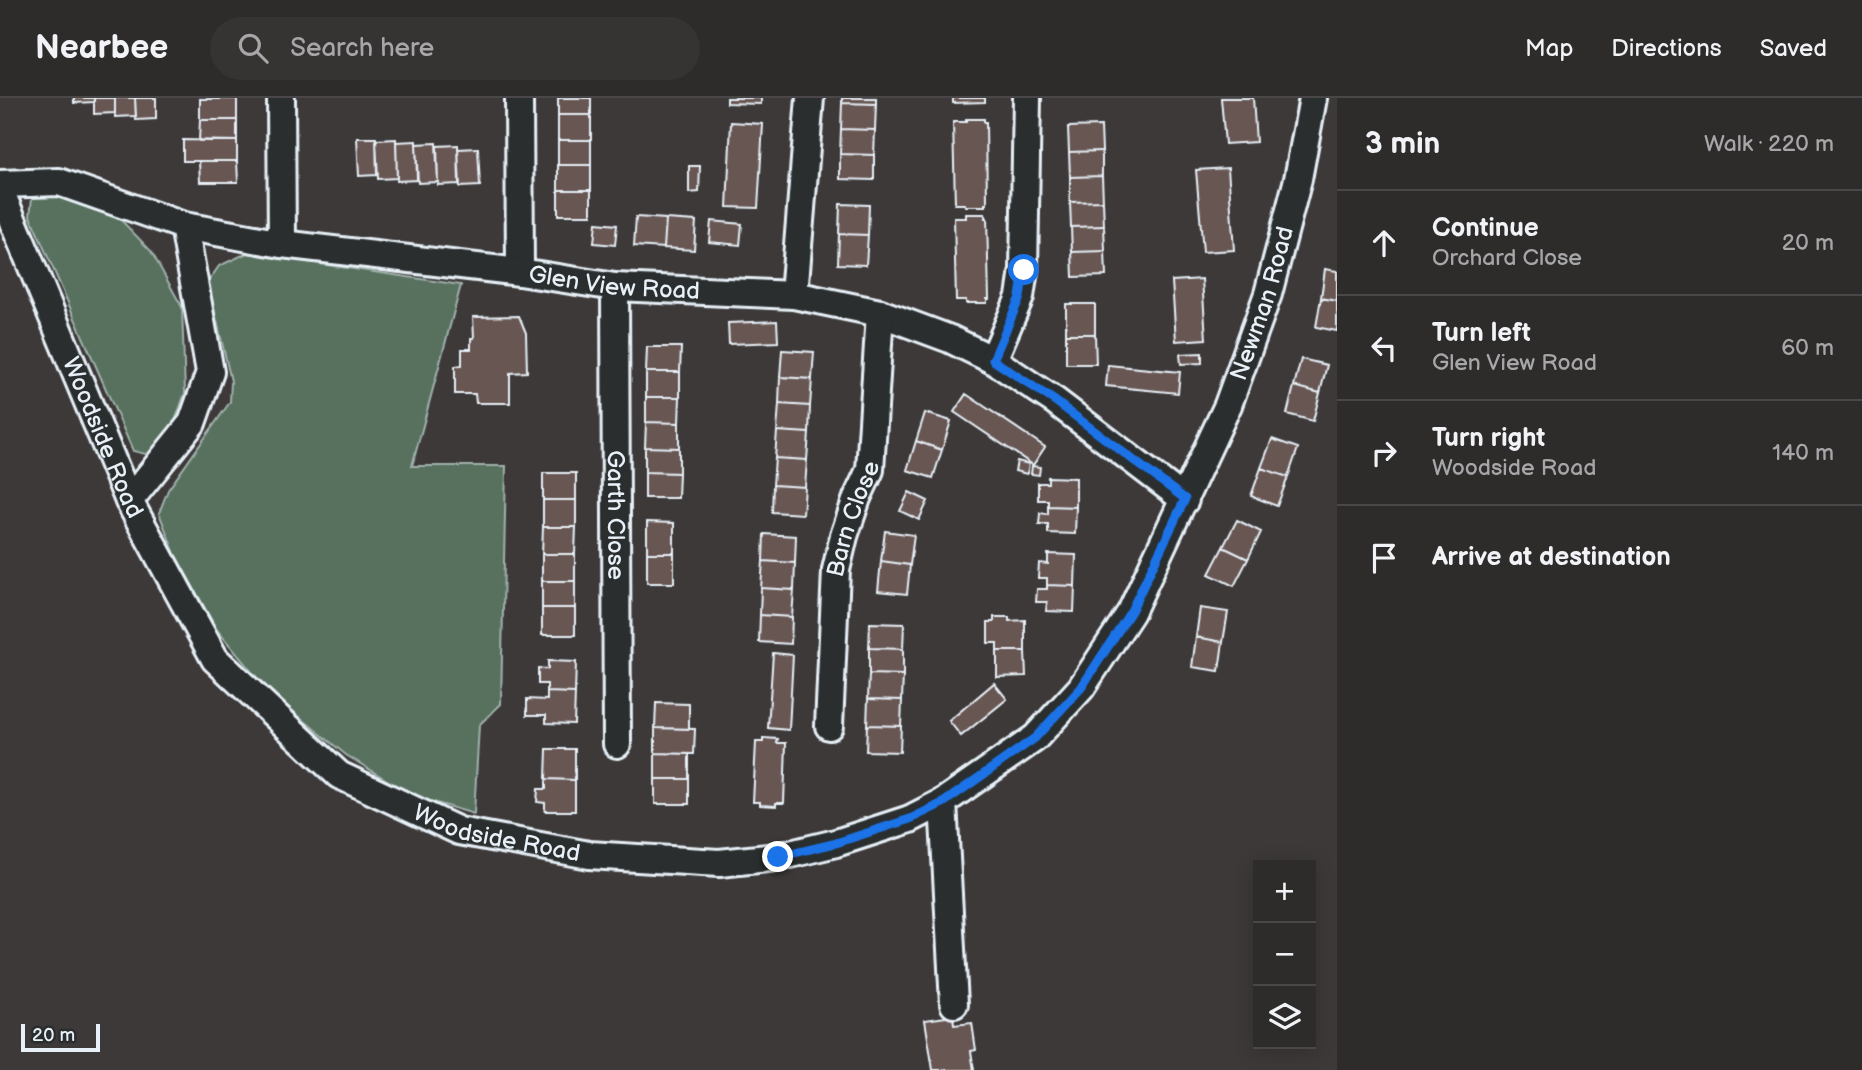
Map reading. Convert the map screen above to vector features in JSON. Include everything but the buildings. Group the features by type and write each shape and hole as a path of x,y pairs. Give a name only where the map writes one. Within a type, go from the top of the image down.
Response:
{"street":[{"path":"281,98 282,244"},
{"path":"519,98 520,272"},
{"path":"794,295 810,98"},
{"path":"993,360 1020,297 1024,270 1027,98"},
{"name":"Newman Road","path":"1185,499 1228,405 1268,294 1321,102"},
{"name":"Glen View Road","path":"0,184 60,182 184,226 282,244 520,272 615,287 794,295 880,313 950,339 993,360 1055,401 1185,499"},
{"name":"Woodside Road","path":"0,190 129,501 215,659 339,775 459,831 589,855 719,863 778,857 836,843 910,819 943,803 1035,738 1081,688 1131,611 1185,499"},
{"path":"129,501 192,423 209,372 184,226"},
{"name":"Garth Close","path":"615,287 617,744"},
{"name":"Barn Close","path":"829,726 836,570 844,536 870,470 880,313"},
{"path":"943,803 954,1004"}],"green space":[{"path":"51,194 120,219 151,251 182,307 185,393 170,435 150,455 133,451 30,216 32,198"},
{"path":"247,253 461,285 412,466 506,466 501,704 479,725 474,814 413,796 346,755 267,690 217,630 175,554 159,513 168,490 230,402 231,381 208,282 219,266"}],"route":[{"path":"778,857 836,843 910,819 943,803 1035,738 1081,688 1131,611 1185,499 1055,401 993,360 1020,297 1024,270"}]}
